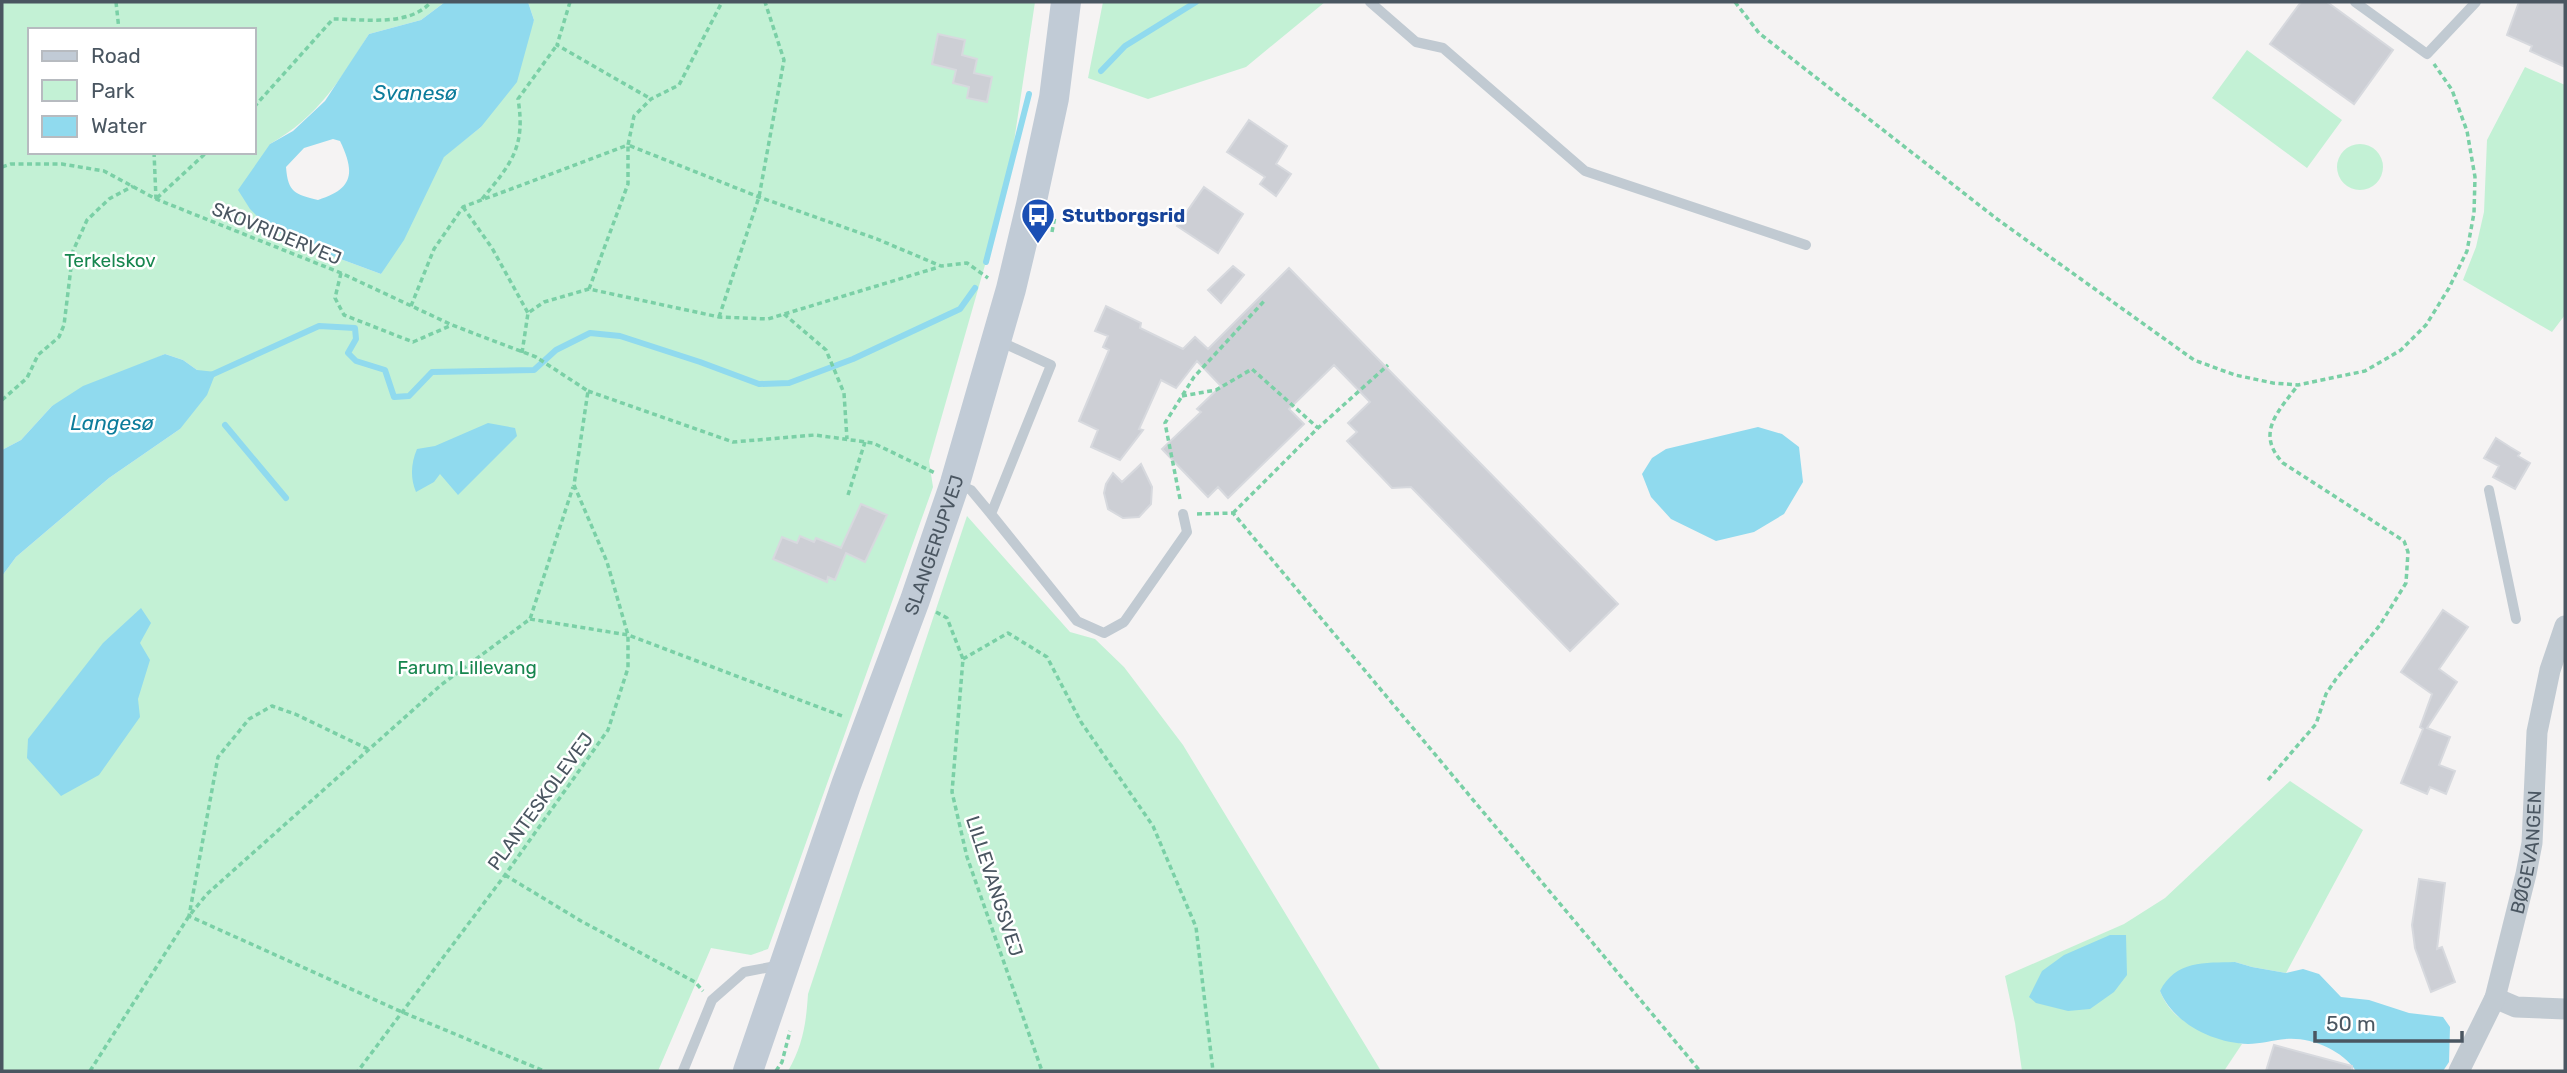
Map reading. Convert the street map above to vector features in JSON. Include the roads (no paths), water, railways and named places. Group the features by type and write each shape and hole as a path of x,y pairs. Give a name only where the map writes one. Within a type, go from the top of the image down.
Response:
{"main road":[{"name":"SLANGERUPVEJ","path":"748,1071 955,483 1011,289 1054,99 1066,2"}],"street":[{"name":"BØGEVANGEN","path":"2459,1071 2467,1060 2495,998 2532,843 2537,732 2550,670 2565,626"},
{"path":"2495,998 2516,1007 2565,1010"}],"lane":[{"path":"1370,2 1416,42 1443,48 1584,171 1806,245"},
{"path":"2355,2 2427,54 2476,2"},
{"path":"991,514 1051,365 997,340"},
{"path":"955,483 971,490 1077,621 1104,633 1124,622 1187,532 1183,514"},
{"path":"2489,490 2516,619"},
{"path":"683,1071 712,1000 744,972 784,965"}],"water":[{"name":"Svanesø","path":"445,2 528,2 534,20 517,82 481,127 444,157 404,240 381,274 269,228 250,209 238,190 270,144 293,131 325,101 369,34 421,20","holes":["333,139 340,141 349,170 345,185 330,196 318,200 294,191 286,167 304,148"]},
{"name":"Langesø","path":"165,354 183,360 197,370 216,372 207,395 180,429 109,478 16,557 2,576 2,450 21,440 52,406 83,386"},
{"path":"488,423 515,428 517,436 458,495 440,474 434,482 416,492 412,470 417,449 435,446"},
{"path":"1758,427 1782,434 1799,447 1803,482 1784,514 1754,532 1716,541 1671,519 1651,497 1642,474 1652,458 1666,449"},
{"path":"141,608 151,623 140,643 150,660 138,699 140,717 99,775 61,796 27,758 28,739 103,643"},
{"path":"2110,935 2126,935 2127,975 2114,992 2090,1009 2068,1011 2036,1003 2029,997 2042,971 2064,955"},
{"path":"2235,962 2286,973 2303,969 2319,974 2341,997 2369,1000 2409,1013 2443,1017 2450,1027 2449,1062 2443,1071 2356,1071 2334,1051 2306,1040 2286,1039 2248,1044 2221,1040 2184,1022 2174,1013 2160,991 2174,974 2183,968 2202,963"}],"waterway":[{"path":"1101,71 1125,46 1196,2"},
{"path":"986,262 1029,94"},
{"path":"209,376 319,326 355,328 356,339 348,353 356,361 385,370 394,397 409,396 432,372 534,370 556,350 590,333 620,336 759,384 789,383 853,359 960,309 975,288"},
{"path":"225,425 286,498"}],"place":[{"name":"Stutborgsrid","path":"1038,245"}],"park label":[{"name":"Terkelskov","path":"110,260"},
{"name":"Farum Lillevang","path":"467,667"}]}
